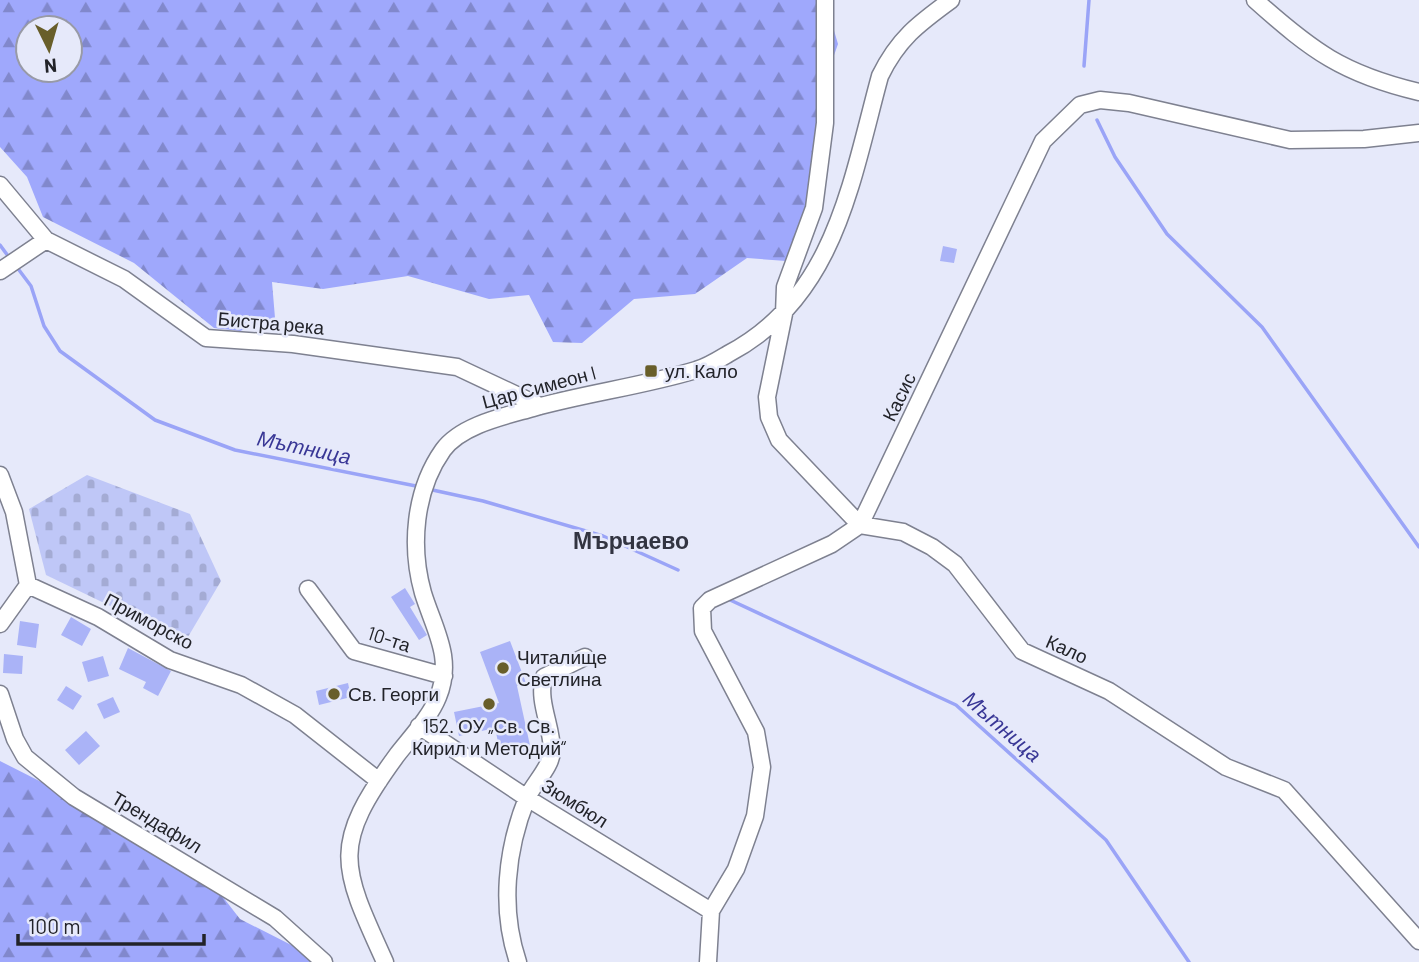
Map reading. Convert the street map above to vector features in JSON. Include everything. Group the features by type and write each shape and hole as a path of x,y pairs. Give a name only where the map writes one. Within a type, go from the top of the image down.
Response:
{"street":[{"path":"708,962 710,911 736,869 755,816 762,767 756,732 704,631 702,608 710,600 832,544 860,525 779,440 769,417 767,397 784,314 785,287 814,208 825,123 825,0"},
{"name":"Цар Симеон I","path":"385,962 359,906 349,861 348,841 355,821 379,781 438,698 444,676 442,642 424,595 416,551 423,496 445,447 483,422 699,369 757,339 784,314 814,273 839,226 880,76 891,54 909,31 951,0"},
{"path":"1255,0 1318,54 1359,75 1419,92"},
{"name":"Касис","path":"860,525 1043,141 1080,105 1100,100 1129,103 1290,140 1364,139 1419,133"},
{"name":"Бистра река","path":"0,185 46,240 124,279 206,338 293,344 457,367 540,406"},
{"path":"1,268 46,240"},
{"path":"0,475 14,512 28,585 0,624"},
{"name":"Кало","path":"860,525 903,532 942,554 963,573 1022,650 1034,658 1109,691 1226,767 1284,790 1419,941"},
{"name":"Приморско","path":"28,585 98,617 170,660 241,685 295,715 379,781"},
{"name":"10-та","path":"307,589 354,651 444,676"},
{"path":"518,962 509,934 508,867 527,798 553,754 541,687 544,677 586,656"},
{"name":"Трендафил","path":"0,694 15,740 25,757 74,797 275,918 324,962"},
{"name":"Зюмбюл","path":"419,726 527,798 710,911"}],"green space":[{"path":"0,0 825,0 838,44 818,101 819,161 800,262 747,258 695,294 634,299 582,343 553,342 529,295 489,299 408,276 323,289 272,282 275,318 240,331 214,328 134,263 43,217 27,177 0,147"},
{"path":"87,475 190,514 221,581 185,642 46,575 29,509"},
{"path":"0,761 75,799 112,829 198,865 240,919 303,951 311,962 0,962"}],"building":[{"path":"943,246 957,249 954,263 940,261"},
{"path":"405,588 415,604 410,607 427,635 419,640 391,597"},
{"path":"71,617 91,629 82,646 61,635"},
{"path":"20,621 39,624 36,648 17,645"},
{"path":"510,641 526,683 517,686 531,750 501,756 495,728 459,736 454,712 499,703 480,652"},
{"path":"128,648 171,671 158,696 143,688 146,682 119,669"},
{"path":"4,654 23,656 22,674 3,673"},
{"path":"103,656 109,676 88,682 82,662"},
{"name":"Св. Георги","path":"348,683 351,697 319,705 316,691"},
{"path":"66,686 82,696 73,710 57,700"},
{"path":"113,697 120,712 104,719 97,704"},
{"path":"86,731 100,746 79,765 65,750"}],"waterway":[{"path":"1084,66 1089,0"},
{"path":"1097,120 1115,157 1167,234 1262,327 1419,547"},
{"name":"Мътница","path":"0,245 11,260"},
{"name":"Мътница","path":"16,266 31,286 44,326 60,351 155,420 235,450 421,487"},
{"name":"Мътница","path":"428,489 483,501 603,536 678,570"},
{"name":"Мътница","path":"728,599 956,705 1106,840 1189,962"}],"place":[{"name":"ул. Кало","path":"651,371"},
{"name":"Читалище Светлина","path":"503,668"},
{"name":"Св. Георги","path":"334,694"},
{"name":"152. ОУ „Св. Св. Кирил и Методий“","path":"489,704"}],"district":[{"name":"Мърчаево","path":"631,541"}]}
